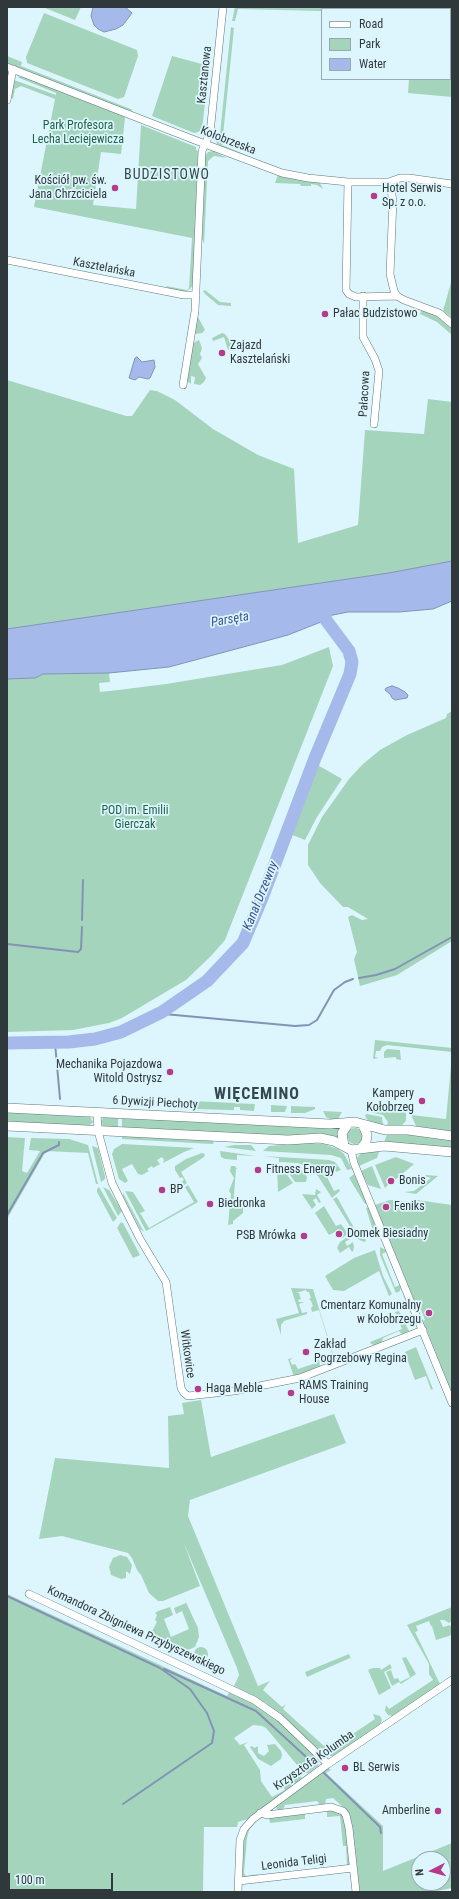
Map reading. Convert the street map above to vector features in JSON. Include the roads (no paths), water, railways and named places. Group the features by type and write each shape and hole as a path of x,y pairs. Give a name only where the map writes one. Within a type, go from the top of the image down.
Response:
{"street":[{"name":"Kasztanowa","path":"205,144 210,133 223,7"},
{"name":"Kołobrzeska","path":"10,68 282,173 308,178 348,182 389,182 400,178 409,178 452,184"},
{"path":"7,100 10,68"},
{"path":"183,385 195,311 202,151 205,144"},
{"path":"348,182 346,290 352,295 397,296 430,309 452,324"},
{"path":"389,182 393,200 390,274 392,286 397,296"},
{"name":"Kasztelańska","path":"7,260 184,295 196,295"},
{"name":"Pałacowa","path":"363,296 363,337 375,359 379,371 374,424"},
{"name":"6 Dywizji Piechoty","path":"7,1108 98,1113 349,1123 356,1122 385,1130 408,1130 452,1136"},
{"path":"98,1113 98,1131"},
{"path":"349,1123 342,1133 452,1403"},
{"path":"362,1147 367,1138 366,1130 363,1125"},
{"path":"7,1126 288,1140 320,1138 334,1141 348,1148 357,1150 362,1147 403,1146 452,1152"},
{"name":"Witkowice","path":"98,1131 112,1183 140,1239 166,1282 181,1388 188,1396 234,1391 300,1378 423,1330"},
{"name":"Komandora Zbigniewa Przybyszewskiego","path":"29,1594 233,1689 265,1706 280,1718 328,1764"},
{"name":"Krzysztofa Kolumba","path":"238,1892 240,1845 242,1834 246,1826 260,1813 328,1764 452,1680"},
{"path":"260,1813 267,1815 325,1808 340,1808 347,1819 356,1892"},
{"name":"Leonida Teligi","path":"239,1881 353,1868"}],"water":[{"path":"93,7 125,7 132,13 123,25 116,29 104,32 94,25 91,16"},
{"path":"137,357 142,362 154,360 155,367 150,378 139,377 135,380 129,378 135,358"},
{"name":"Parsęta","path":"452,561 452,601 433,609 399,612 348,612 328,616 326,620 288,635 169,667 109,673 43,674 35,678 7,679 7,629 389,573"},
{"path":"392,686 405,692 408,695 407,698 395,700 392,698 385,690 386,688"}],"waterway":[{"name":"Kanał Drzewny","path":"7,1043 69,1042 95,1039 121,1032 162,1012 207,981 243,943 262,898 315,758 350,674 352,662 349,651 326,620 322,604"},
{"path":"82,920 83,880"},
{"path":"7,944 78,952 81,949 82,927"},
{"path":"359,978 376,975 395,969 452,937"},
{"path":"162,1012 164,1014 295,1026 309,1025 317,1020 334,990 345,982 353,979"},
{"path":"55,1043 60,1099"},
{"path":"7,1215 43,1153 59,1145 59,1142"},
{"path":"7,1596 160,1668 190,1689 207,1713 214,1731 212,1743 123,1804"},
{"path":"164,1669 256,1711 315,1765"},
{"path":"323,1772 380,1827 381,1833"}],"place":[{"name":"Kościół pw. św. Jana Chrzciciela","path":"115,188"},
{"name":"Hotel Serwis Sp. z o.o.","path":"374,196"},
{"name":"Pałac Budzistowo","path":"325,314"},
{"name":"Zajazd Kasztelański","path":"222,353"},
{"name":"Mechanika Pojazdowa Witold Ostrysz","path":"170,1072"},
{"name":"Kampery Kołobrzeg","path":"422,1101"},
{"name":"Fitness Energy","path":"258,1170"},
{"name":"Bonis","path":"391,1181"},
{"name":"BP","path":"162,1190"},
{"name":"Biedronka","path":"210,1204"},
{"name":"Feniks","path":"386,1207"},
{"name":"Domek Biesiadny","path":"339,1234"},
{"name":"PSB Mrówka","path":"304,1236"},
{"name":"Cmentarz Komunalny w Kołobrzegu","path":"429,1313"},
{"name":"Zakład Pogrzebowy Regina","path":"306,1352"},
{"name":"Haga Meble","path":"198,1389"},
{"name":"RAMS Training House","path":"291,1393"},
{"name":"BL Serwis","path":"345,1768"},
{"name":"Amberline","path":"438,1811"}],"district":[{"name":"BUDZISTOWO","path":"167,175"},
{"name":"WIĘCEMINO","path":"257,1095"}],"park label":[{"name":"Park Profesora Lecha Leciejewicza","path":"78,133"},
{"name":"POD im. Emilii Gierczak","path":"135,818"}]}
